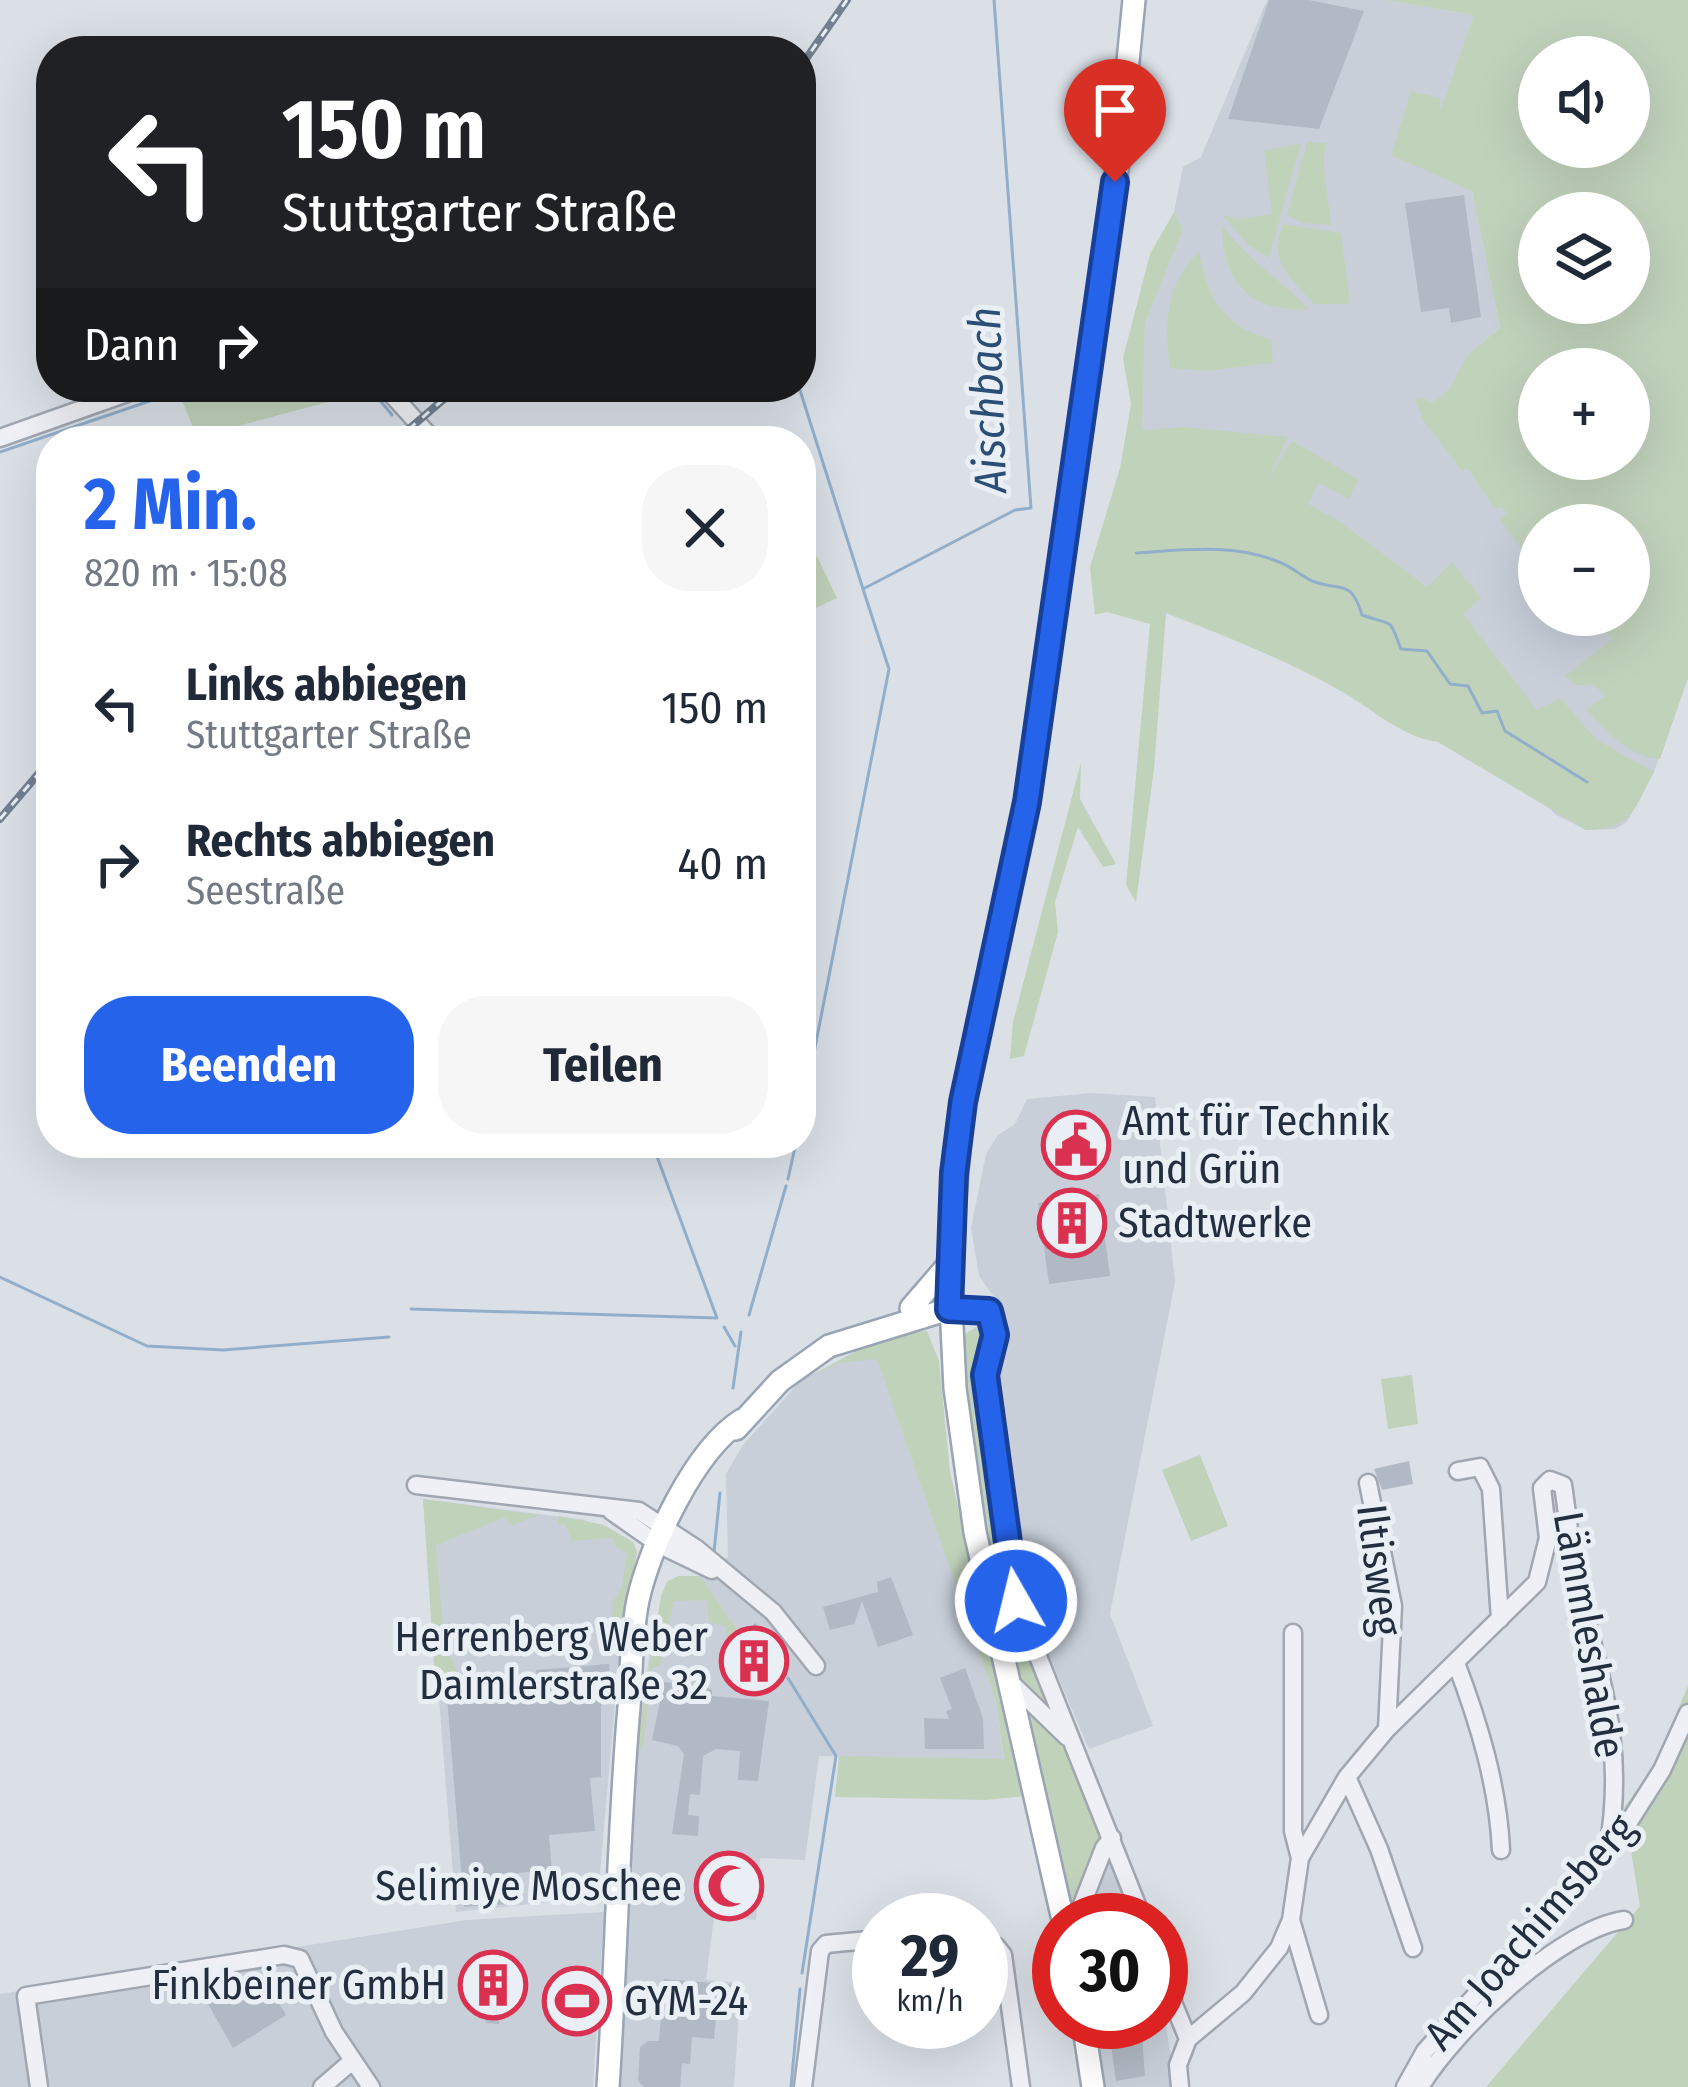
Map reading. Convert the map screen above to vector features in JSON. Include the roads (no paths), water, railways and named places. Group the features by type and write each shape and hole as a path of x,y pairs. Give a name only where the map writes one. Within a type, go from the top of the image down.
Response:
{"main road":[{"path":"1057,1893 1005,1678 969,1499 951,1346 949,1264 963,1102 1027,802 1118,163 1134,0"},
{"path":"915,1315 949,1264"},
{"path":"608,2087 639,1597 708,1454 727,1430 805,1361 846,1339 915,1315 949,1309"},
{"path":"915,1315 951,1346"},
{"path":"1087,2049 1093,2087"}],"street":[{"path":"0,438 102,402"},
{"path":"399,402 421,426"},
{"path":"949,1309 989,1311 995,1335 985,1375 1016,1601 1133,1893"},
{"path":"1458,1471 1480,1467 1491,1489 1499,1619"},
{"name":"Lämmleshalde","path":"1188,2038 1243,1993 1279,1948 1291,1920 1300,1858 1347,1777 1387,1729 1537,1582 1545,1565 1548,1538 1542,1488 1557,1480 1563,1485 1578,1583 1603,1669 1616,1763 1608,1849"},
{"name":"Iltisweg","path":"1368,1484 1393,1606 1387,1729"},
{"path":"416,1485 639,1511 705,1569 718,1571 772,1612 816,1666"},
{"path":"1293,1634 1293,1831 1300,1858"},
{"path":"1456,1663 1473,1707 1499,1810 1502,1850"},
{"path":"1005,1678 1072,1741"},
{"name":"Am Joachimsberg","path":"1405,2087 1425,2051 1608,1849 1662,1770 1688,1714"},
{"path":"1347,1777 1379,1849 1413,1948"},
{"path":"1086,1893 1112,1838"},
{"path":"1291,1920 1319,2014"},
{"name":"Am Joachimsberg","path":"1420,2087 1436,2060 1525,1973 1569,1940 1624,1920"},
{"path":"803,2087 820,1951 826,1944 852,1942"},
{"path":"39,2087 26,1996 292,1955 300,1959 351,2062 371,2087"},
{"path":"1008,1992 1021,2087"},
{"path":"1180,2087 1178,2065 1184,2049"},
{"path":"322,2087 351,2062"}],"waterway":[{"name":"Aischbach","path":"816,1042 889,669 863,589 1015,510 1031,508 994,0"},
{"path":"76,426 147,402"},
{"path":"381,402 392,415"},
{"path":"804,402 811,426"},
{"path":"0,452 36,440"},
{"path":"816,441 863,589"},
{"path":"1136,553 1244,552 1283,564 1312,581 1344,588 1354,596 1362,615 1392,626 1401,649 1427,651 1450,684 1468,686 1482,713 1497,711 1505,731 1587,782"},
{"path":"411,1309 717,1318 658,1158"},
{"name":"Aischbach","path":"788,1179 793,1158"},
{"name":"Aischbach","path":"749,1315 786,1186"},
{"path":"0,1277 147,1346 223,1350 389,1337"},
{"path":"724,1327 735,1346"},
{"name":"Aischbach","path":"733,1388 741,1332"},
{"name":"Aischbach","path":"714,1552 720,1493"},
{"name":"Aischbach","path":"755,1625 778,1662"},
{"name":"Aischbach","path":"788,1678 836,1756 802,1973"},
{"name":"Aischbach","path":"791,2087 800,1989"}],"railway":[{"path":"816,44 847,0"},
{"path":"412,426 440,402"},
{"path":"0,819 36,777"}],"place":[{"name":"Amt für Technik und Grün","path":"1076,1145"},
{"name":"Stadtwerke","path":"1072,1223"},
{"name":"Herrenberg Weber Daimlerstraße 32","path":"754,1661"},
{"name":"Selimiye Moschee","path":"729,1886"},
{"name":"Finkbeiner GmbH","path":"493,1985"},
{"name":"GYM-24","path":"577,2001"}]}
